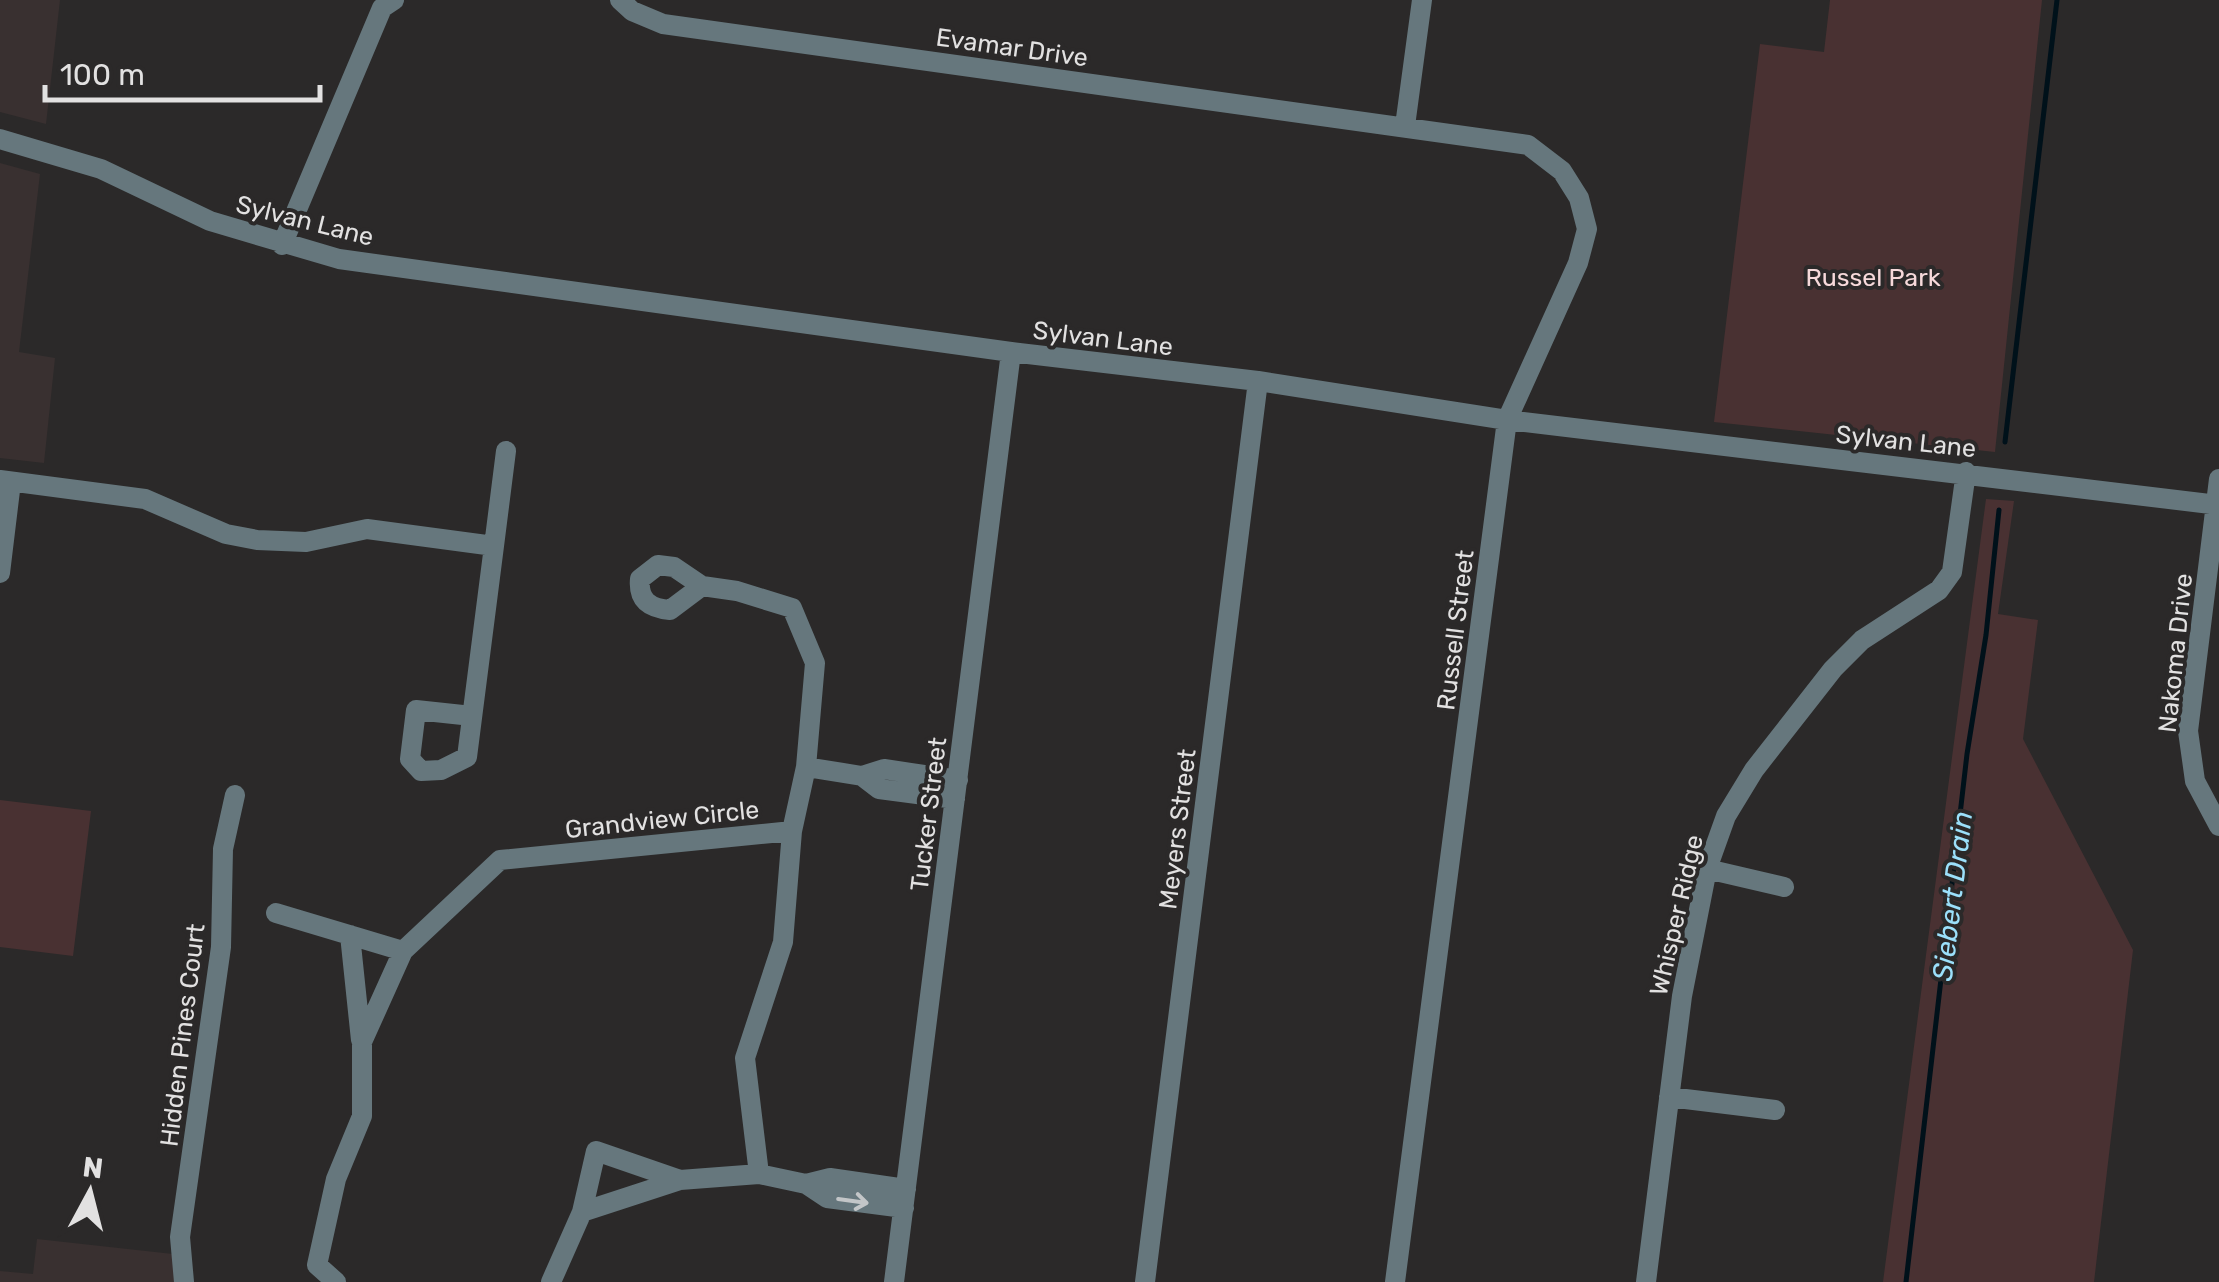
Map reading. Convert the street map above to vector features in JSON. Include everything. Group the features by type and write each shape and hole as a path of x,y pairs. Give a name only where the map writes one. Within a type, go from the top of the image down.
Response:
{"street":[{"name":"Evamar Drive","path":"620,0 632,11 663,24 1405,126"},
{"path":"1405,126 1422,0"},
{"path":"282,245 382,2"},
{"name":"Russell Street","path":"1395,1282 1508,420 1578,263 1586,229 1580,198 1562,170 1528,145 1405,126"},
{"name":"Sylvan Lane","path":"0,140 101,169 210,221 339,260 1258,382 1508,420 2218,504"},
{"name":"Tucker Street","path":"894,1282 1012,352"},
{"name":"Meyers Street","path":"1144,1282 1258,382"},
{"path":"472,716 506,451"},
{"name":"Whisper Ridge","path":"1646,1282 1682,996 1707,869 1726,816 1754,770 1820,684 1862,640 1939,590 1952,572 1966,472"},
{"name":"Nakoma Drive","path":"2219,478 2188,731 2195,780 2219,826"},
{"path":"0,574 6,481 144,499 226,534 257,540 306,542 367,529 494,546"},
{"path":"702,586 737,590 792,608 814,663 806,767 792,831"},
{"path":"806,767 862,776 879,789 956,789"},
{"name":"Hidden Pines Court","path":"184,1282 180,1237 222,948 224,849 234,796"},
{"name":"Grandview Circle","path":"362,1042 404,951 500,860 792,831 783,942 745,1058 758,1174"},
{"path":"1707,869 1784,887"},
{"path":"276,912 404,951"},
{"name":"Grandview Circle","path":"336,1282 317,1265 336,1180 362,1116 362,1042 350,935"},
{"path":"1670,1097 1775,1110"},
{"path":"551,1282 582,1212 596,1151 680,1180"},
{"path":"582,1212 680,1180 758,1174 806,1184 828,1198 905,1199"}],"shaded area":[{"path":"0,0 60,0 46,124 0,112"},
{"path":"0,163 40,174 19,352 55,358 44,463 0,458"},
{"path":"37,1239 182,1255 192,1282 0,1282 0,1271 33,1274"}],"green space":[{"name":"Russel Park","path":"1830,0 2042,0 1995,452 1714,422 1760,44 1824,52"},
{"path":"1986,499 2014,501 1998,614 2038,620 2023,739 2133,950 2094,1282 1883,1282"},
{"path":"0,800 91,811 73,956 0,947"}],"waterway":[{"name":"Siebert Drain","path":"2005,442 2057,0"},
{"name":"Siebert Drain","path":"1906,1282 1999,510"}]}
